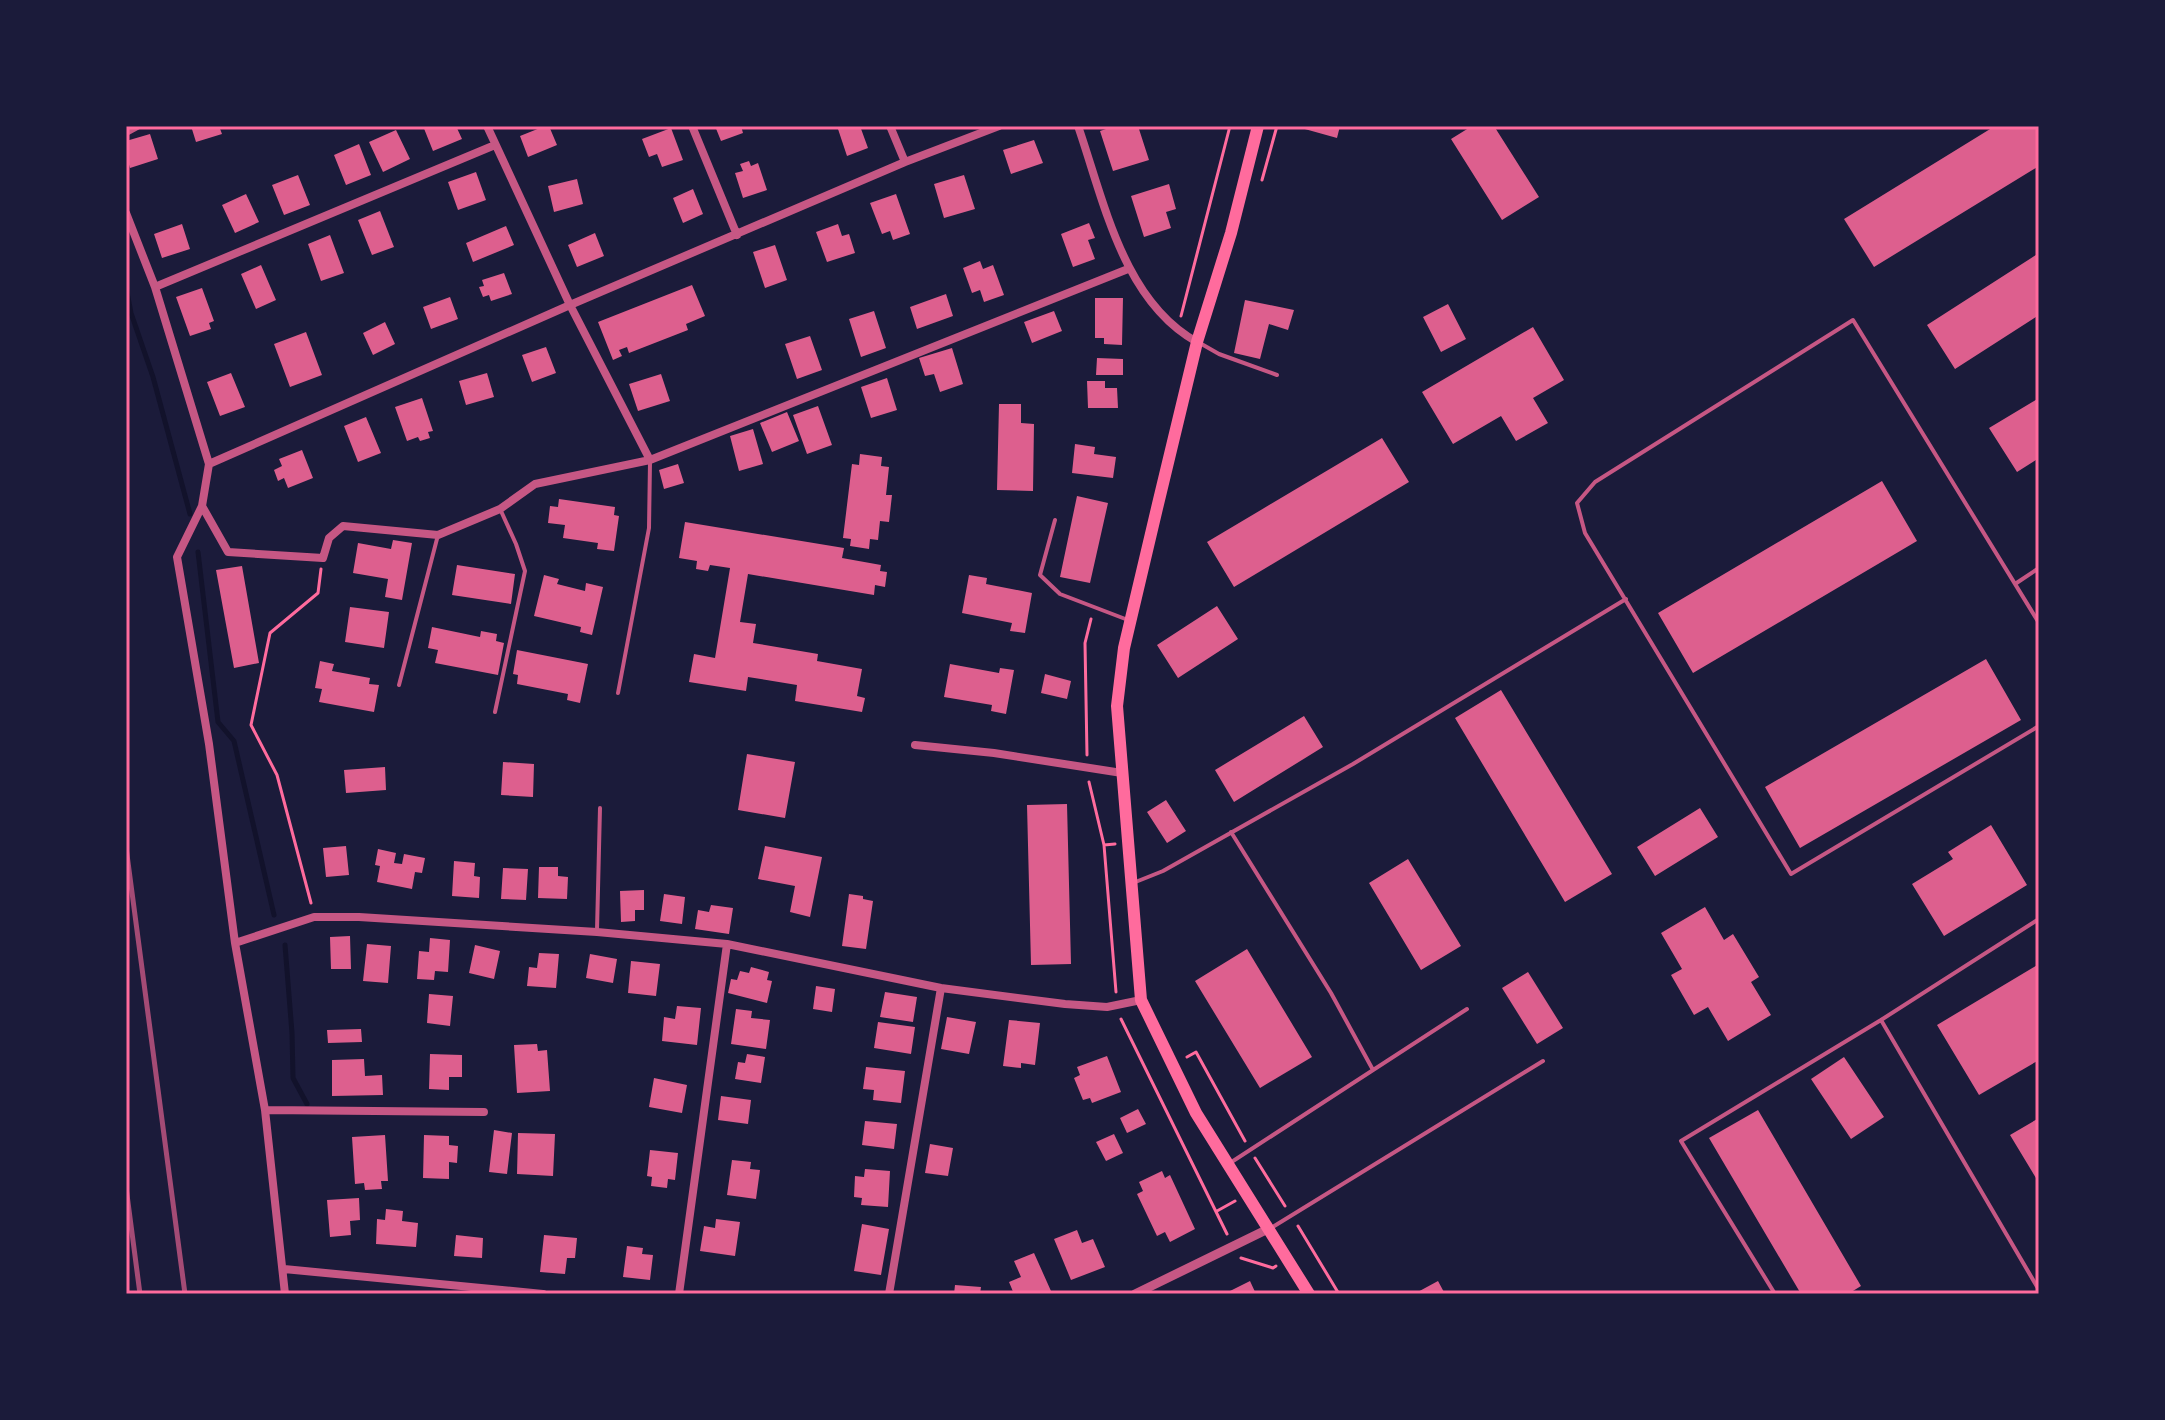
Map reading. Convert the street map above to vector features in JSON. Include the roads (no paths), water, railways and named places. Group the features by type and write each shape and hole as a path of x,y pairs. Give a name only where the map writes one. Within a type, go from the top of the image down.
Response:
{"main road":[{"path":"1258,126 1231,233 1197,342 1130,620 1117,706 1141,1000 1190,1100 1309,1294"}],"street":[{"path":"126,132 137,126"},
{"path":"487,126 570,305 650,460"},
{"path":"692,126 737,235"},
{"path":"890,126 905,162"},
{"path":"209,464 570,305 905,162 999,126"},
{"path":"1078,126 1128,269 1166,321 1197,342"},
{"path":"155,287 495,145"},
{"path":"126,213 155,287 209,464 202,506 177,557 209,744 235,943 265,1110 285,1294"},
{"path":"202,506 228,552 323,558 329,538 343,526 438,535 500,509 535,484 650,460 1128,269"},
{"path":"915,745 994,753 1122,773"},
{"path":"235,943 314,917 359,917 597,932 727,944 941,988 1107,1007 1141,1000"},
{"path":"679,1294 727,944"},
{"path":"889,1294 941,988"},
{"path":"265,1110 484,1112"},
{"path":"1135,1294 1268,1229"},
{"path":"284,1269 543,1294"}],"lane":[{"path":"2039,623 1853,320 1595,482 1577,503 1585,533 1791,874 2039,726"},
{"path":"1197,342 1219,354 1277,375"},
{"path":"618,693 649,528 650,460"},
{"path":"495,712 525,571 500,509"},
{"path":"1055,520 1040,575 1060,594 1130,620"},
{"path":"399,685 438,535"},
{"path":"2015,584 2039,568"},
{"path":"1131,884 1163,871 1353,764 1626,599"},
{"path":"597,932 600,808"},
{"path":"1231,832 1331,993 1373,1070"},
{"path":"1775,1294 1681,1141 1881,1020 2039,919"},
{"path":"1228,1164 1467,1009"},
{"path":"1881,1020 2039,1290"},
{"path":"1268,1229 1543,1061"}],"waterway":[{"path":"126,287 190,514"},
{"path":"198,552 218,722 234,741 274,915"},
{"path":"285,945 293,1078 307,1104"}],"railway":[{"path":"126,847 185,1294"},
{"path":"126,1187 140,1294"}]}
